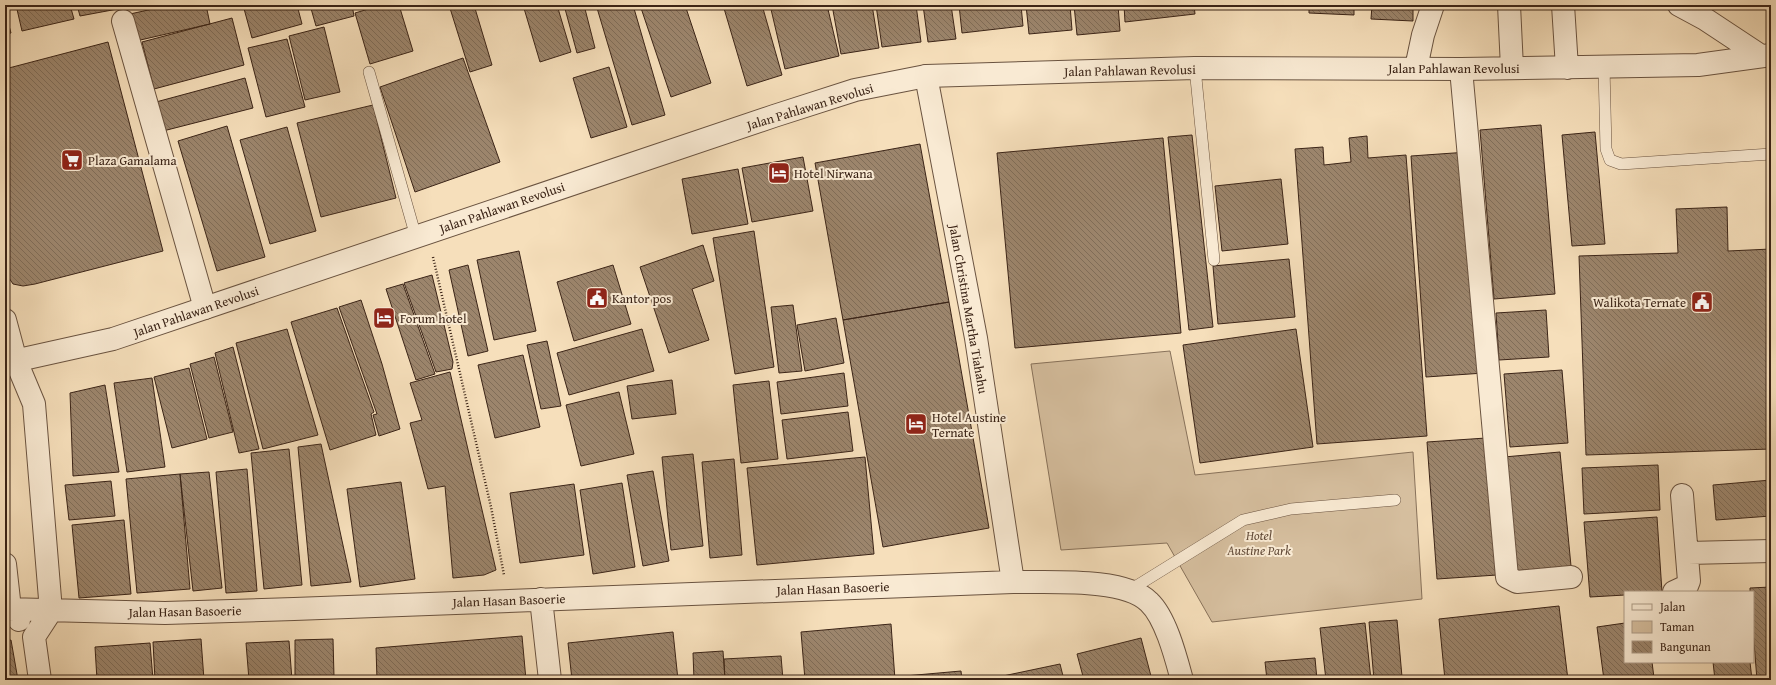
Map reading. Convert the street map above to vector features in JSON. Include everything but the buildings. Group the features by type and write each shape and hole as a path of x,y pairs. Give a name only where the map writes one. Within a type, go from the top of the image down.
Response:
{"street":[{"path":"1416,68 1422,35 1433,5"},
{"path":"1509,5 1512,68"},
{"path":"1563,5 1567,68"},
{"path":"1678,5 1766,55"},
{"path":"123,21 205,308"},
{"name":"Jalan Pahlawan Revolusi","path":"10,362 113,339 774,116 855,90 926,76 1195,68 1461,69 1698,65 1766,55"},
{"path":"1461,69 1507,577 1518,582 1571,577"},
{"name":"Jalan Christina Martha Tiahahu","path":"926,76 976,338 1014,582"},
{"path":"5,320 10,362 34,404 51,611 34,637"},
{"path":"1676,591 1687,586 1689,581 1688,553 1682,495"},
{"path":"1688,553 1771,551"},
{"path":"5,564 8,609 34,637 40,680"},
{"path":"1014,582 1102,584 1130,590 1149,602 1161,620 1182,680"},
{"name":"Jalan Hasan Basoerie","path":"8,609 51,611 173,612 1014,582"},
{"path":"541,599 550,680"}],"lane":[{"path":"1604,67 1606,149 1610,160 1621,164 1771,154"},
{"path":"1195,68 1214,260"},
{"path":"368,72 422,235"},
{"path":"1130,590 1243,520 1291,509 1395,500"}],"path":[{"path":"422,235 491,507 508,601"}],"green space":[{"name":"Hotel Austine Park","path":"1170,351 1195,475 1413,452 1422,599 1212,622 1167,543 1061,550 1031,364"}],"place":[{"name":"Plaza Gamalama","path":"72,160"},
{"name":"Hotel Nirwana","path":"779,173"},
{"name":"Kantor pos","path":"597,298"},
{"name":"Walikota Ternate","path":"1702,302"},
{"name":"Forum hotel","path":"384,318"},
{"name":"Hotel Austine Ternate","path":"916,424"}]}
